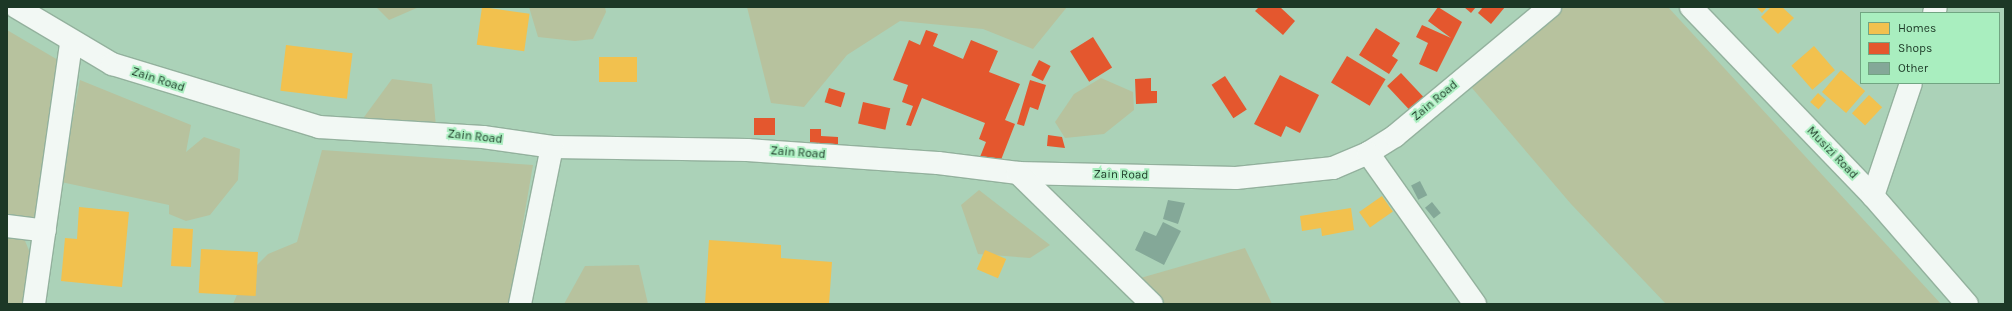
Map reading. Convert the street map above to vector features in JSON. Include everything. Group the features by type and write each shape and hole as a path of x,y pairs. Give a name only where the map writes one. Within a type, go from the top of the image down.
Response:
{"street":[{"name":"Zain Road","path":"16,7 71,43 112,64 156,80 319,127 483,137 552,147 747,150 938,163 1018,174 1264,177 1333,168 1368,153 1395,136 1550,7"},
{"name":"Musizi Road","path":"1691,7 1873,196 1968,304"},
{"path":"34,304 71,43"},
{"path":"1873,196 1911,84"},
{"path":"520,304 552,147"},
{"path":"1368,153 1475,304"},
{"path":"1018,174 1152,304"},
{"path":"7,226 45,231"}],"green space":[{"path":"376,7 419,7 389,20"},
{"path":"529,7 605,7 606,12 593,39 575,41 538,37"},
{"path":"747,7 1067,7 1033,49 983,29 900,21 847,55 804,107 771,103"},
{"path":"1560,7 1668,7 1941,304 1666,304 1571,204 1472,88 1516,32"},
{"path":"7,30 58,60 36,220 7,217"},
{"path":"1101,78 1133,92 1134,110 1104,134 1065,138 1055,122 1074,94"},
{"path":"392,79 432,84 437,137 356,128"},
{"path":"80,80 191,125 186,152 204,137 240,149 238,180 210,215 186,221 169,214 169,205 61,182"},
{"path":"322,150 533,165 509,304 233,304 244,278 268,254 297,242"},
{"path":"979,190 1050,245 1030,258 978,254 961,205"},
{"path":"7,230 21,231 30,253 27,304 7,304"},
{"path":"1245,248 1272,304 1154,304 1130,281"},
{"path":"639,265 648,304 564,304 585,266"}],"building: Homes":[{"path":"482,7 530,14 524,51 477,45"},
{"path":"1756,7 1767,7 1762,13"},
{"path":"1771,7 1782,7 1794,18 1778,34 1761,17"},
{"path":"286,45 353,53 347,99 280,91"},
{"path":"1814,46 1835,70 1812,90 1791,66"},
{"path":"599,57 637,57 637,82 599,82"},
{"path":"1841,70 1865,91 1846,113 1822,92"},
{"path":"1818,93 1826,100 1818,109 1810,102"},
{"path":"1869,95 1882,107 1865,126 1852,113"},
{"path":"1382,196 1393,212 1370,228 1359,212"},
{"path":"79,207 129,212 122,287 61,281 65,238 77,239"},
{"path":"1351,208 1354,230 1322,236 1321,228 1302,231 1300,216"},
{"path":"173,228 193,229 191,267 171,266"},
{"path":"709,240 781,245 781,258 832,262 829,304 705,304"},
{"path":"201,249 258,252 256,296 199,293"},
{"path":"985,250 1006,259 998,278 977,269"}],"building: Shops":[{"path":"1259,7 1280,7 1295,21 1283,35 1255,11"},
{"path":"1438,7 1462,22 1437,72 1419,64 1428,43 1416,37 1422,25 1451,38 1428,21"},
{"path":"1464,7 1476,7 1471,13"},
{"path":"1483,7 1505,7 1491,24 1478,13"},
{"path":"1376,28 1400,43 1392,56 1398,60 1389,74 1359,55"},
{"path":"926,30 938,34 933,46 963,59 971,40 998,51 989,72 1020,84 1005,120 1015,124 999,165 980,157 986,142 979,139 985,123 922,98 911,126 906,125 913,106 902,102 908,85 893,80 909,40 920,45"},
{"path":"1093,37 1112,68 1089,82 1070,51"},
{"path":"1347,56 1386,79 1370,106 1331,83"},
{"path":"1039,60 1051,66 1043,81 1031,75"},
{"path":"1401,73 1424,98 1410,111 1387,86"},
{"path":"1280,75 1319,95 1300,133 1286,126 1281,137 1254,124"},
{"path":"1225,76 1247,110 1233,118 1212,85"},
{"path":"1151,78 1151,91 1157,91 1157,103 1136,104 1135,79"},
{"path":"1030,80 1046,85 1038,110 1030,107 1024,126 1017,124"},
{"path":"829,88 845,93 841,107 825,102"},
{"path":"863,102 890,108 885,130 858,123"},
{"path":"754,118 775,118 775,135 754,135"},
{"path":"810,129 821,129 821,136 838,137 838,150 810,150"},
{"path":"1048,135 1062,137 1065,148 1047,146"}],"building: Other":[{"path":"1420,181 1427,195 1418,200 1411,186"},
{"path":"1168,200 1185,203 1178,224 1163,219"},
{"path":"1432,202 1441,213 1434,219 1425,208"},
{"path":"1163,222 1181,231 1164,265 1135,250 1144,231 1156,236"}]}
